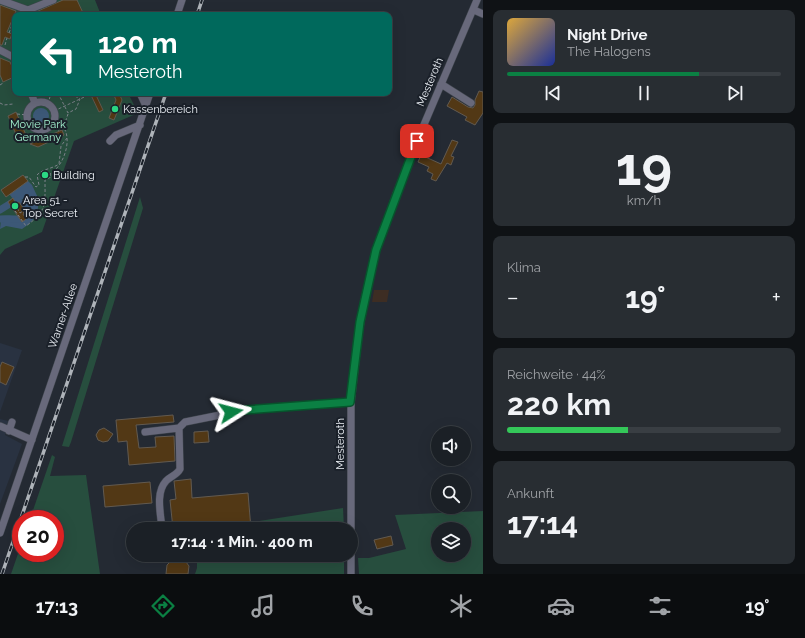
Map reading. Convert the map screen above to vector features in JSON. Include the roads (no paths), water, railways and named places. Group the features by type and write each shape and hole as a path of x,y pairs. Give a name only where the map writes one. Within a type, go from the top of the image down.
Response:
{"street":[{"path":"0,0 28,10 53,0"},
{"path":"178,12 182,0"},
{"name":"Mesteroth","path":"351,522 350,402 359,331 376,250 417,141 477,0"},
{"path":"474,10 483,14"},
{"path":"0,50 12,56"},
{"path":"441,84 471,103"},
{"path":"32,96 35,103"},
{"path":"141,96 146,106"},
{"name":"Warner-Allee","path":"0,532 3,515 32,440 149,96"},
{"path":"44,102 54,111 53,122 48,127 39,130 31,126 27,115 29,109 35,103 44,102"},
{"path":"110,140 116,135 140,125"},
{"path":"145,432 179,428 185,422 245,410 350,402"},
{"path":"9,431 12,422"},
{"path":"0,426 32,440"},
{"path":"162,522 161,490 165,482 178,473 180,469 179,428"},
{"name":"Mesteroth","path":"352,562 352,574"}],"water":[{"path":"38,108 44,108 49,113 47,122 44,124 38,124 33,119 33,113"},
{"path":"28,181 32,185 39,200 35,199 34,202 38,203 36,215 32,221 22,229 6,226 0,229 1,220 9,219 17,222 26,219 29,206 23,199 13,199 7,191 13,191"}],"waterway":[{"path":"0,210 16,200 25,205 27,211 23,218 0,219"}],"railway":[{"path":"198,12 202,0"},
{"path":"2,574 165,96"}],"place":[{"name":"Kassenbereich","path":"115,109"},
{"name":"Building","path":"45,175"},
{"name":"Area 51 - Top Secret","path":"15,206"}],"park label":[{"name":"Movie Park Germany","path":"38,130"}]}
